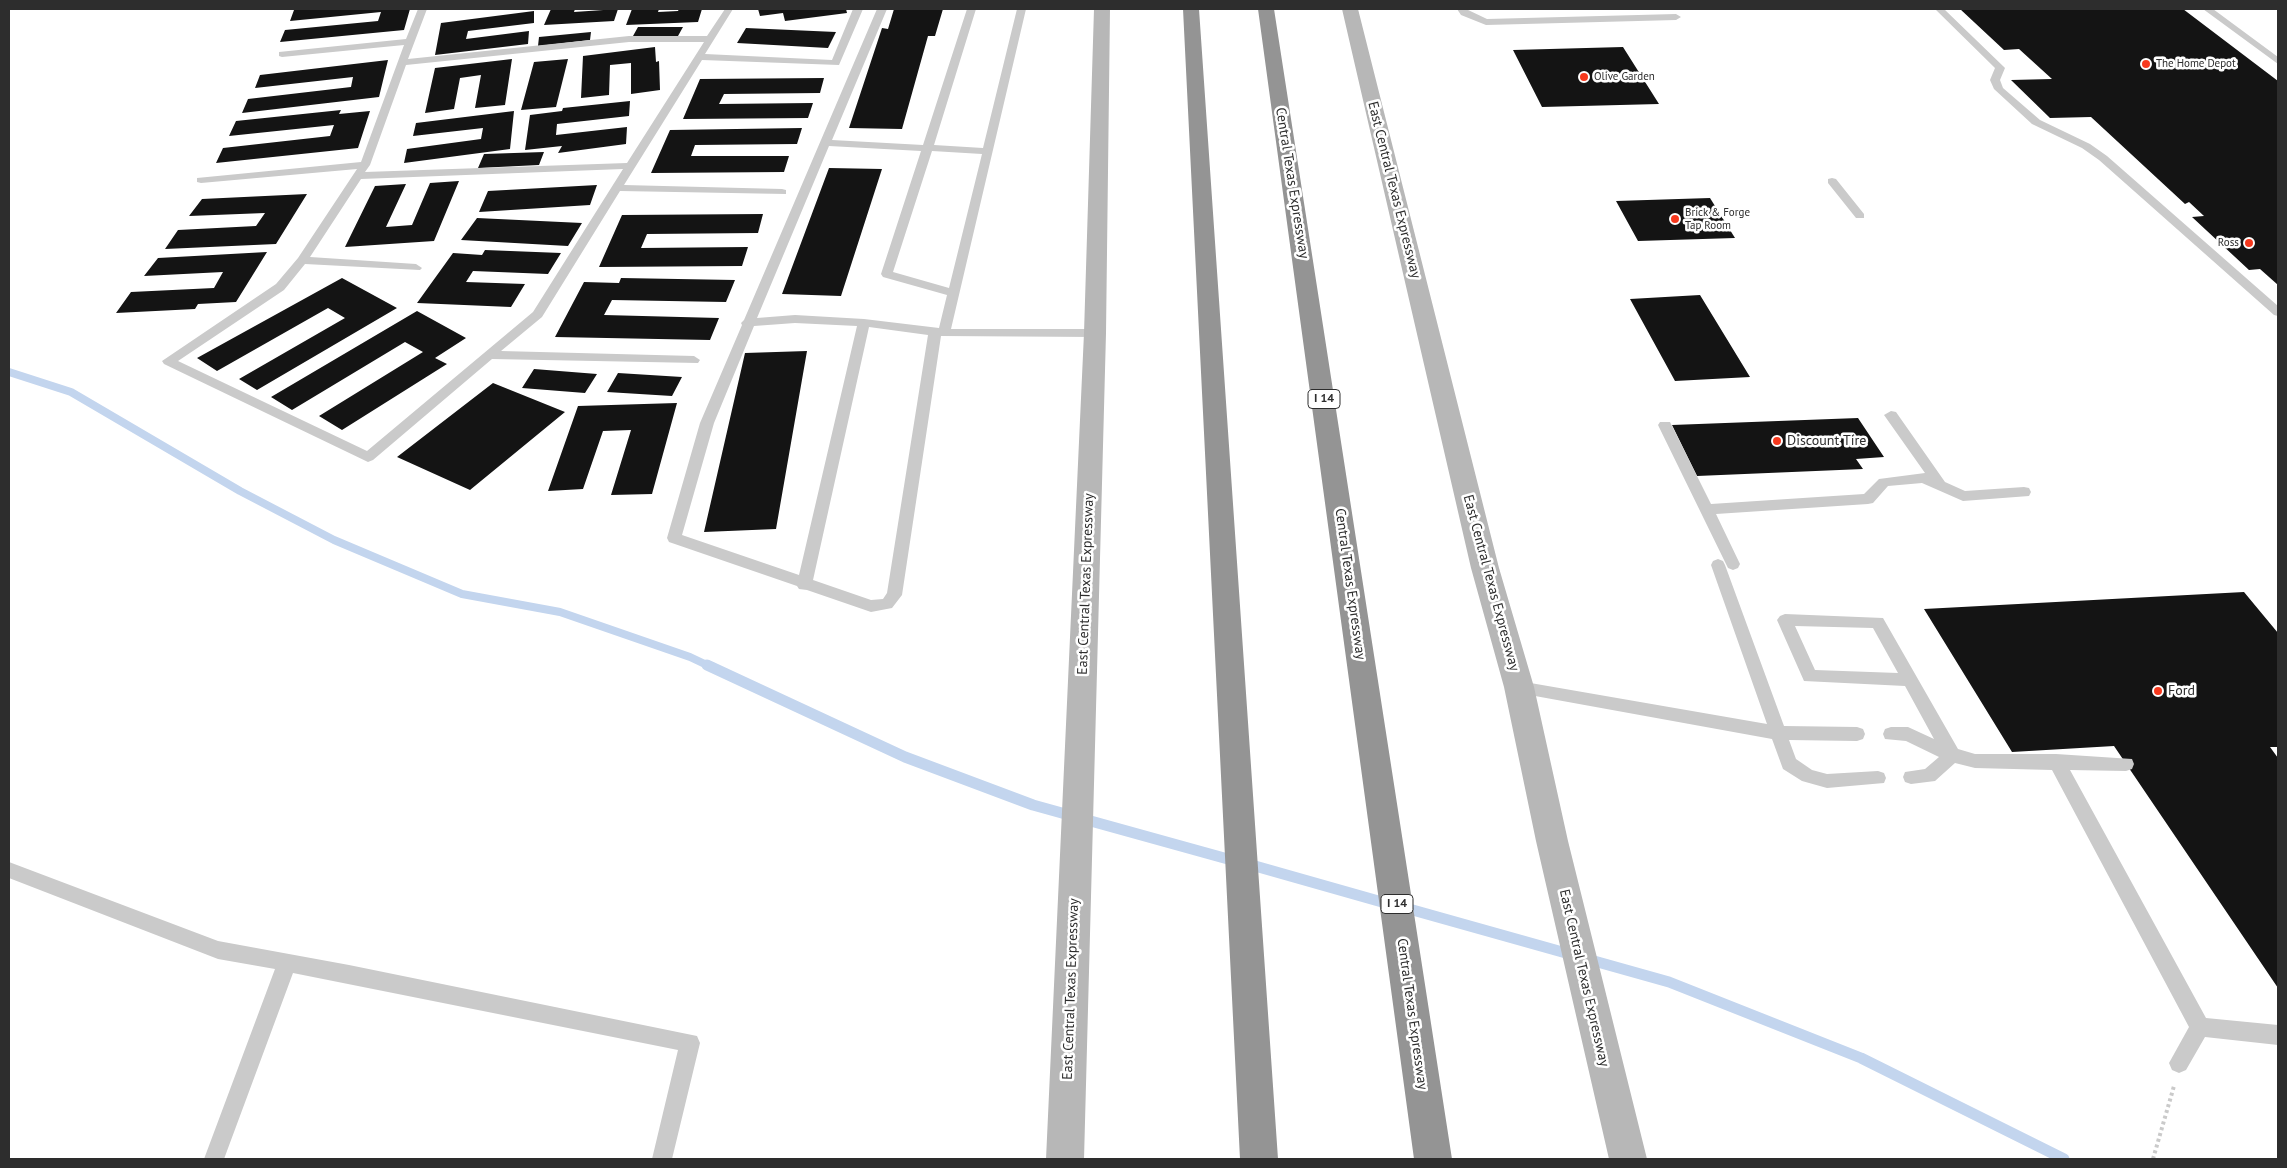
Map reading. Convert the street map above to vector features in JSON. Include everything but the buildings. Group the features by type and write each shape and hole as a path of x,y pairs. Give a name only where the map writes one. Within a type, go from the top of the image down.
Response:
{"highway":[{"path":"1191,9 1259,1159"},
{"name":"Central Texas Expressway","path":"1266,9 1433,1159"}],"main road":[{"name":"East Central Texas Expressway","path":"1065,1159 1095,333 1102,9"},
{"name":"East Central Texas Expressway","path":"1350,9 1485,568 1519,687 1552,841 1628,1159"}],"lane":[{"path":"422,9 408,42 365,165 302,260 280,288 168,361 368,457 538,314 729,9"},
{"path":"882,9 706,423 674,538 804,585 871,606 887,604 894,595 939,332 953,293 1022,9"},
{"path":"953,293 886,274 972,9"},
{"path":"1462,9 1464,13 1486,22 1676,17"},
{"path":"1614,9 1620,18"},
{"path":"1939,9 2000,68 1995,80 1999,89 2036,122 2086,146 2103,158 2278,312"},
{"path":"2207,9 2278,61"},
{"path":"698,57 836,63 857,11"},
{"path":"401,63 630,39 710,39"},
{"path":"282,54 408,42"},
{"path":"824,143 987,151"},
{"path":"201,180 365,165"},
{"path":"358,176 630,166"},
{"path":"1832,181 1860,216"},
{"path":"617,188 782,192"},
{"path":"302,260 416,268"},
{"path":"747,323 796,319 864,323 939,332 1095,333"},
{"path":"804,585 864,323"},
{"path":"490,355 694,360"},
{"path":"1891,414 1940,485"},
{"path":"1665,425 1705,510 1725,564 1777,733 1789,764 1808,776 1827,781 1878,778"},
{"path":"1705,510 1868,499 1884,482 1924,478 1963,496 2024,492"},
{"path":"1910,680 1810,676 1785,620 1878,622 1952,755"},
{"path":"1519,687 1777,733 1857,734"},
{"path":"1891,734 1908,734 1952,755 1975,761 2056,761 2126,764"},
{"path":"1911,777 1929,776 1952,755"},
{"path":"2056,761 2200,1027"},
{"path":"9,870 218,950 690,1043 662,1159"},
{"path":"214,1159 287,963"},
{"path":"2200,1027 2278,1035"},
{"path":"2179,1063 2200,1027"}],"path":[{"path":"2153,1159 2166,1117 2179,1063"}],"waterway":[{"path":"9,372 71,392 240,491 334,540 462,594 560,612 690,657 709,666"},
{"path":"707,665 905,757 1033,805 1235,861"},
{"path":"1248,864 1389,904"},
{"path":"1402,907 1573,955"},
{"path":"1587,959 1669,982 1861,1058 2064,1159"}],"place":[{"name":"The Home Depot","path":"2146,64"},
{"name":"Olive Garden","path":"1584,77"},
{"name":"Brick & Forge Tap Room","path":"1675,219"},
{"name":"Ross","path":"2249,243"},
{"name":"Discount Tire","path":"1777,441"},
{"name":"Ford","path":"2158,691"}]}
